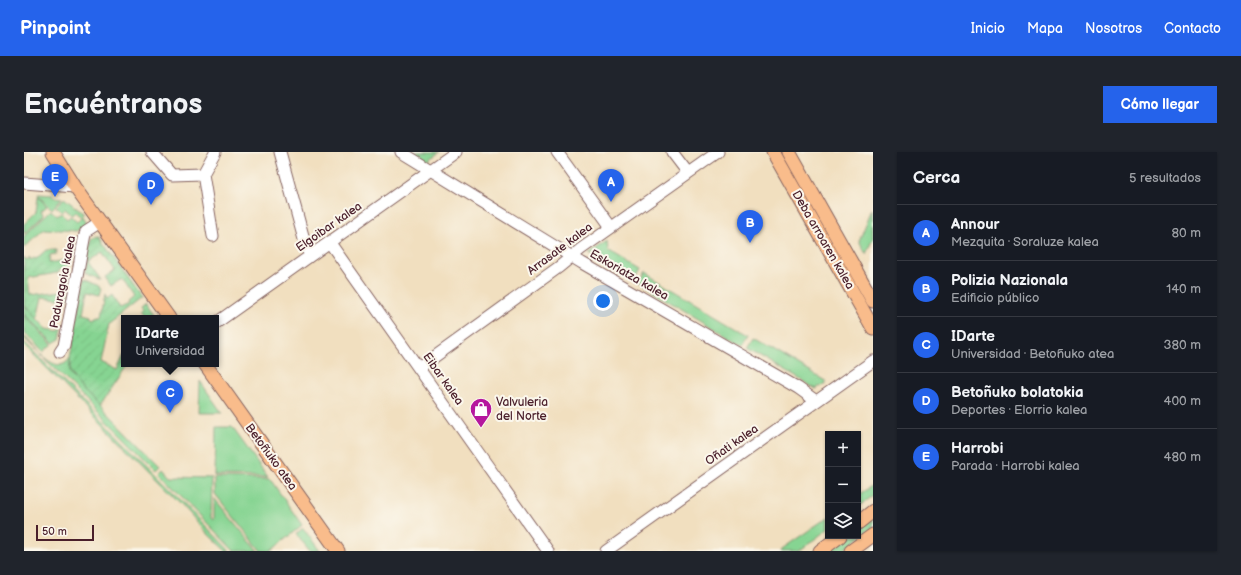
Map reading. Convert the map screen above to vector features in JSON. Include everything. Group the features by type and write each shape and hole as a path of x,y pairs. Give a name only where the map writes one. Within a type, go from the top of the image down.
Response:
{"main road":[{"path":"53,152 75,187 167,315"},
{"name":"Deba arroaren kalea","path":"773,152 873,328"},
{"name":"Deba arroaren kalea","path":"789,152 873,301"},
{"name":"Betoñuko atea","path":"207,367 338,551"},
{"path":"861,521 873,512"},
{"path":"851,551 873,535"},
{"path":"820,551 836,539"}],"street":[{"path":"152,152 172,175 203,174"},
{"path":"213,236 203,174 215,152"},
{"path":"280,152 305,243 310,256"},
{"name":"Eskoriatza kalea","path":"401,152 572,257 798,388 816,401"},
{"name":"Elgoibar kalea","path":"219,321 330,243 430,169 456,152"},
{"path":"557,152 611,227"},
{"path":"672,152 688,173"},
{"name":"Arrasate kalea","path":"419,368 611,227 718,152"},
{"path":"24,184 75,187"},
{"name":"Paduragoia kalea","path":"60,352 64,346 85,234 86,231 100,222"},
{"name":"Eibar kalea","path":"330,243 548,551"},
{"name":"Oñati kalea","path":"606,551 873,361"}],"green space":[{"path":"412,152 439,152 428,161"},
{"path":"38,194 53,195 53,197 62,198 52,209 38,196"},
{"path":"38,197 47,206 41,211 44,215 24,234 24,224 36,212"},
{"path":"64,198 84,214 81,217 75,212 72,215 65,209 62,212 56,207"},
{"path":"872,209 873,238 866,254 859,241"},
{"path":"51,210 57,216 61,213 67,219 71,216 77,222 83,216 88,225 76,231 44,229 24,248 24,236"},
{"path":"96,236 99,237 142,298 109,324 101,362 117,370 121,361 121,367 126,367 100,406 82,389 70,373 70,358 84,279 101,288 99,295 87,292 83,314 91,316 91,318 94,319 95,317 101,317 105,294 107,299 112,295 120,308 129,304 128,302 134,297 122,279 111,286 105,277 115,270 102,252 88,262 101,280 85,273 91,239"},
{"path":"607,241 608,251 640,270 634,281 589,254"},
{"path":"46,250 56,250 56,254 50,255 49,263 71,259 69,267 63,268 57,273 28,278 30,295 70,290 68,300 42,297 37,319 24,305 24,257 27,260 30,258 31,260 34,258 36,259"},
{"path":"644,273 748,335 742,345 638,283"},
{"path":"146,304 154,315 143,315 141,313 143,311 141,308"},
{"path":"24,305 47,329 59,331 60,328 62,329 60,339 53,343 24,314"},
{"path":"24,315 52,344 43,352 24,332"},
{"path":"24,336 46,359 52,363 59,365 65,363 70,358 70,373 72,377 160,466 156,470 24,338"},
{"path":"753,338 827,382 816,389 747,348"},
{"path":"24,342 230,551 226,551 209,535 182,505 24,345"},
{"path":"200,381 222,413 199,413"},
{"path":"216,427 232,427 268,477 215,476"},
{"path":"163,469 170,477 212,478 211,518 214,520 214,498 258,551 234,551 159,473"},
{"path":"215,478 270,479 302,525 271,551 261,551 215,494"},
{"path":"873,485 873,495 861,505 861,493"},
{"path":"825,519 825,531 799,551 779,551"},
{"path":"873,519 873,527 861,536 861,528"},
{"path":"303,528 320,551 310,551 296,534"},
{"path":"846,539 858,539 842,551 830,551"}],"place":[{"name":"Harrobi","path":"55,197"},
{"name":"Annour","path":"611,202"},
{"name":"Betoñuko bolatokia","path":"151,205"},
{"name":"Polizia Nazionala","path":"750,243"},
{"name":"IDarte","path":"170,413"},
{"name":"Valvuleria del Norte","path":"481,428"}]}
